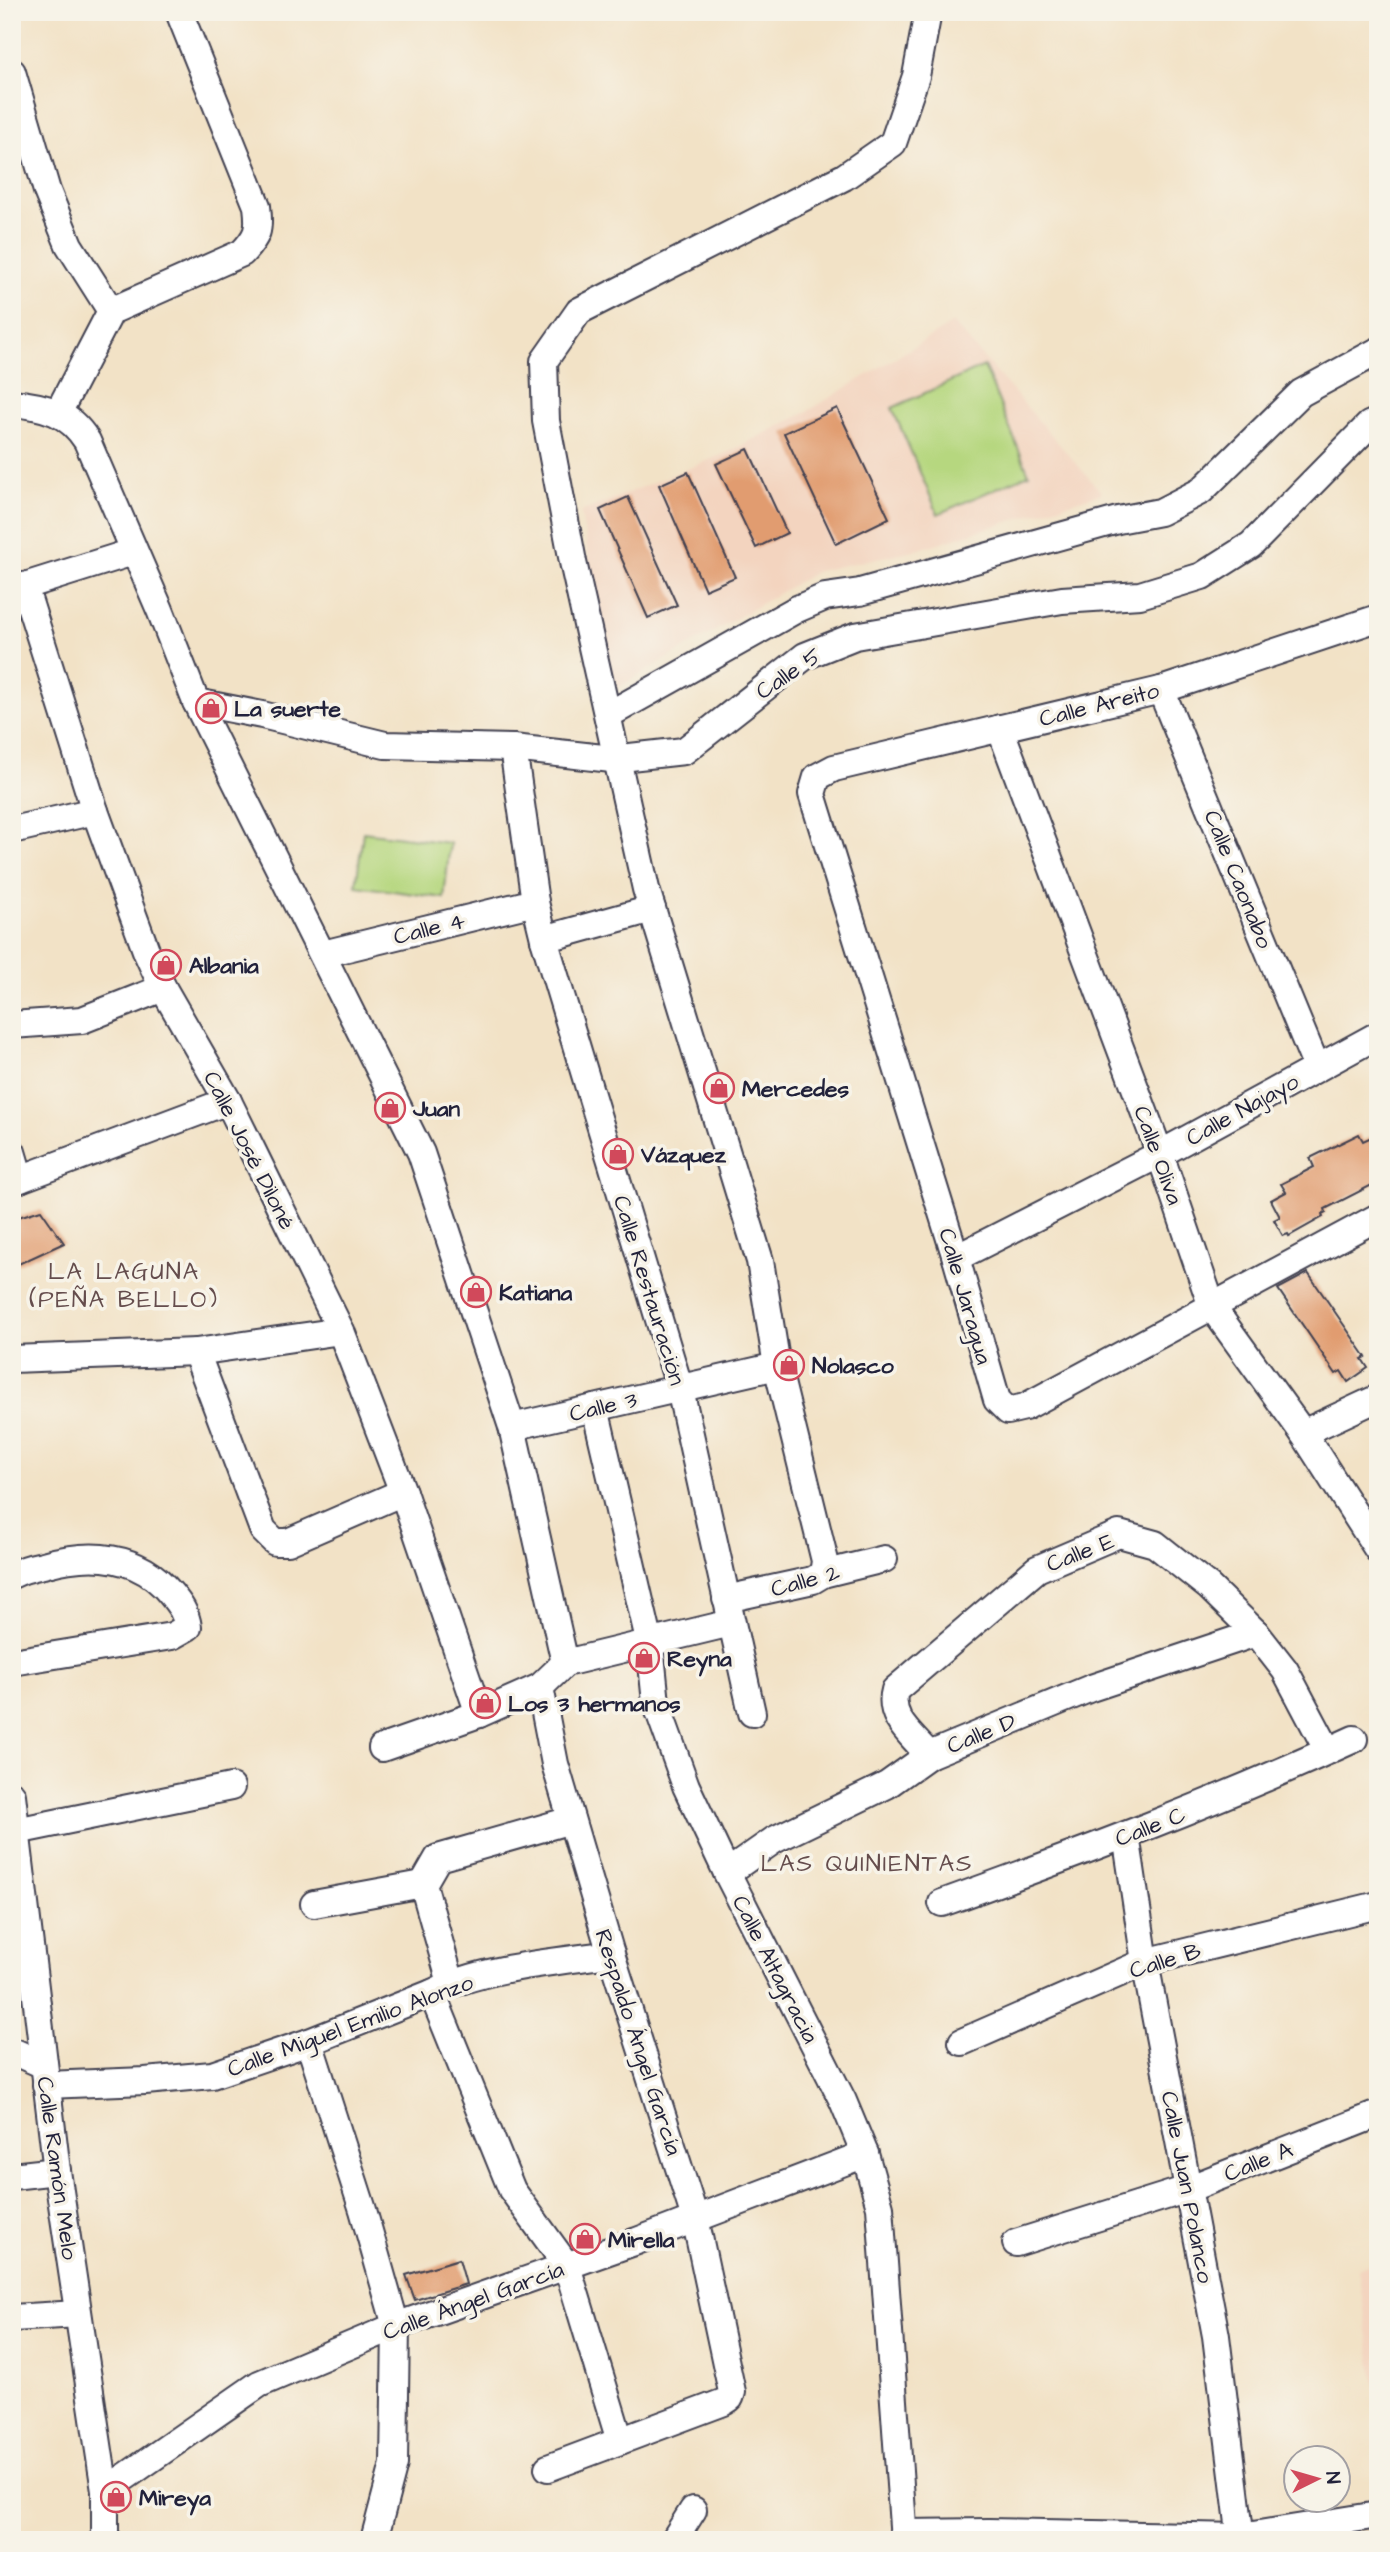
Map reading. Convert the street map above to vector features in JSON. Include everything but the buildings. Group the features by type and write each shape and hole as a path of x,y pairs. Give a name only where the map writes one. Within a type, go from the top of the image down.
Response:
{"street":[{"path":"58,413 111,311 242,253 255,239 260,225 257,206 179,12"},
{"path":"823,1574 825,1561 777,1366 760,1261 652,909 573,562 546,421 544,360 579,311 844,177 893,144 916,76 928,12"},
{"path":"12,72 47,191 69,245 111,311"},
{"path":"608,715 797,608 825,597 860,592 1118,520 1160,512 1201,491 1301,393 1378,351"},
{"path":"12,403 32,405 58,413 77,426 87,441 196,702 421,1153 512,1427 565,1663 540,1687 479,1714 382,1748"},
{"name":"Calle 5","path":"196,702 385,745 513,748 618,758 684,751 805,656 855,636 1062,600 1140,595 1202,576 1251,545 1369,425 1378,421"},
{"path":"18,588 134,552"},
{"name":"Calle José Diloné","path":"18,588 147,953 163,988 228,1101 341,1331 402,1492 479,1714"},
{"name":"Calle Areito","path":"817,777 834,768 1161,690 1378,618"},
{"name":"Calle Caonabo","path":"1161,690 1317,1068"},
{"name":"Calle Oliva","path":"1000,729 1160,1154 1212,1307 1303,1433 1378,1550"},
{"name":"Calle Restauración","path":"513,748 535,902 544,939 680,1388 752,1713"},
{"name":"Calle Jaragua","path":"817,777 812,794 956,1258 997,1400 1008,1411 1024,1407 1378,1217"},
{"path":"12,830 95,811"},
{"name":"Calle 4","path":"323,954 535,902"},
{"path":"544,939 652,909"},
{"path":"12,1025 82,1020 163,988"},
{"name":"Calle Najayo","path":"956,1258 1160,1154 1378,1035"},
{"path":"12,1152 16,1180 228,1101"},
{"path":"12,1359 196,1352 341,1331"},
{"path":"196,1352 263,1530 275,1542 288,1542 402,1492"},
{"name":"Calle 3","path":"512,1427 777,1366"},
{"path":"1303,1433 1378,1398"},
{"name":"Calle Altagracia","path":"595,1408 650,1644 656,1703 686,1786 727,1873 843,2101 865,2154 880,2207 904,2537"},
{"name":"Calle E","path":"929,1755 894,1714 891,1702 895,1690 1037,1569 1119,1534 1155,1544 1209,1587 1256,1633 1285,1670 1328,1751"},
{"path":"12,1575 66,1558 93,1556 121,1560 162,1583 186,1615 188,1627 172,1636 12,1662"},
{"name":"Calle 2","path":"565,1663 650,1644 823,1574 884,1559"},
{"name":"Calle D","path":"727,1873 774,1840 887,1785 929,1755 1091,1688 1256,1633"},
{"name":"Respaldo Ángel García","path":"540,1687 555,1764 571,1820 695,2218 732,2392 730,2398 620,2441"},
{"name":"Calle C","path":"942,1903 1216,1800 1354,1739"},
{"path":"16,1831 231,1787"},
{"name":"Calle Ramón Melo","path":"12,1795 57,2171 105,2491 105,2540"},
{"path":"548,2468 620,2441 567,2266 512,2190 442,1988 423,1884 438,1858 571,1820"},
{"name":"Calle Juan Polanco","path":"1126,1835 1145,1962 1216,2336 1241,2538"},
{"path":"314,1904 423,1884"},
{"name":"Calle B","path":"962,2042 1145,1962 1378,1905"},
{"name":"Calle Miguel Emilio Alonzo","path":"12,2051 45,2075 145,2081 212,2075 309,2042 442,1988 532,1965 611,1954"},
{"path":"309,2042 363,2210 396,2326 394,2464 374,2540"},
{"name":"Calle A","path":"1016,2243 1188,2189 1378,2114"},
{"name":"Calle Ángel García","path":"105,2491 259,2384 396,2326 567,2266 865,2154"},
{"path":"12,2176 57,2171"},
{"path":"12,2318 78,2314"},
{"path":"674,2540 693,2510"},
{"path":"904,2537 989,2532 1241,2538 1378,2515"}],"shaded area":[{"path":"953,323 1102,493 919,549 817,571 612,691 581,512 729,452 805,413"},
{"path":"1378,2262 1378,2408 1358,2268"}],"green space":[{"path":"984,366 1029,474 938,514 892,408"},
{"path":"363,832 450,843 444,898 356,886"}],"place":[{"name":"La suerte","path":"211,708"},
{"name":"Albania","path":"166,965"},
{"name":"Mercedes","path":"719,1088"},
{"name":"Juan","path":"390,1108"},
{"name":"Vázquez","path":"618,1154"},
{"name":"Katiana","path":"476,1292"},
{"name":"Nolasco","path":"789,1365"},
{"name":"Reyna","path":"644,1658"},
{"name":"Los 3 hermanos","path":"485,1703"},
{"name":"Mirella","path":"585,2239"},
{"name":"Mireya","path":"116,2497"}],"district":[{"name":"LA LAGUNA (PEÑA BELLO)","path":"124,1285"},
{"name":"LAS QUINIENTAS","path":"867,1863"}]}
